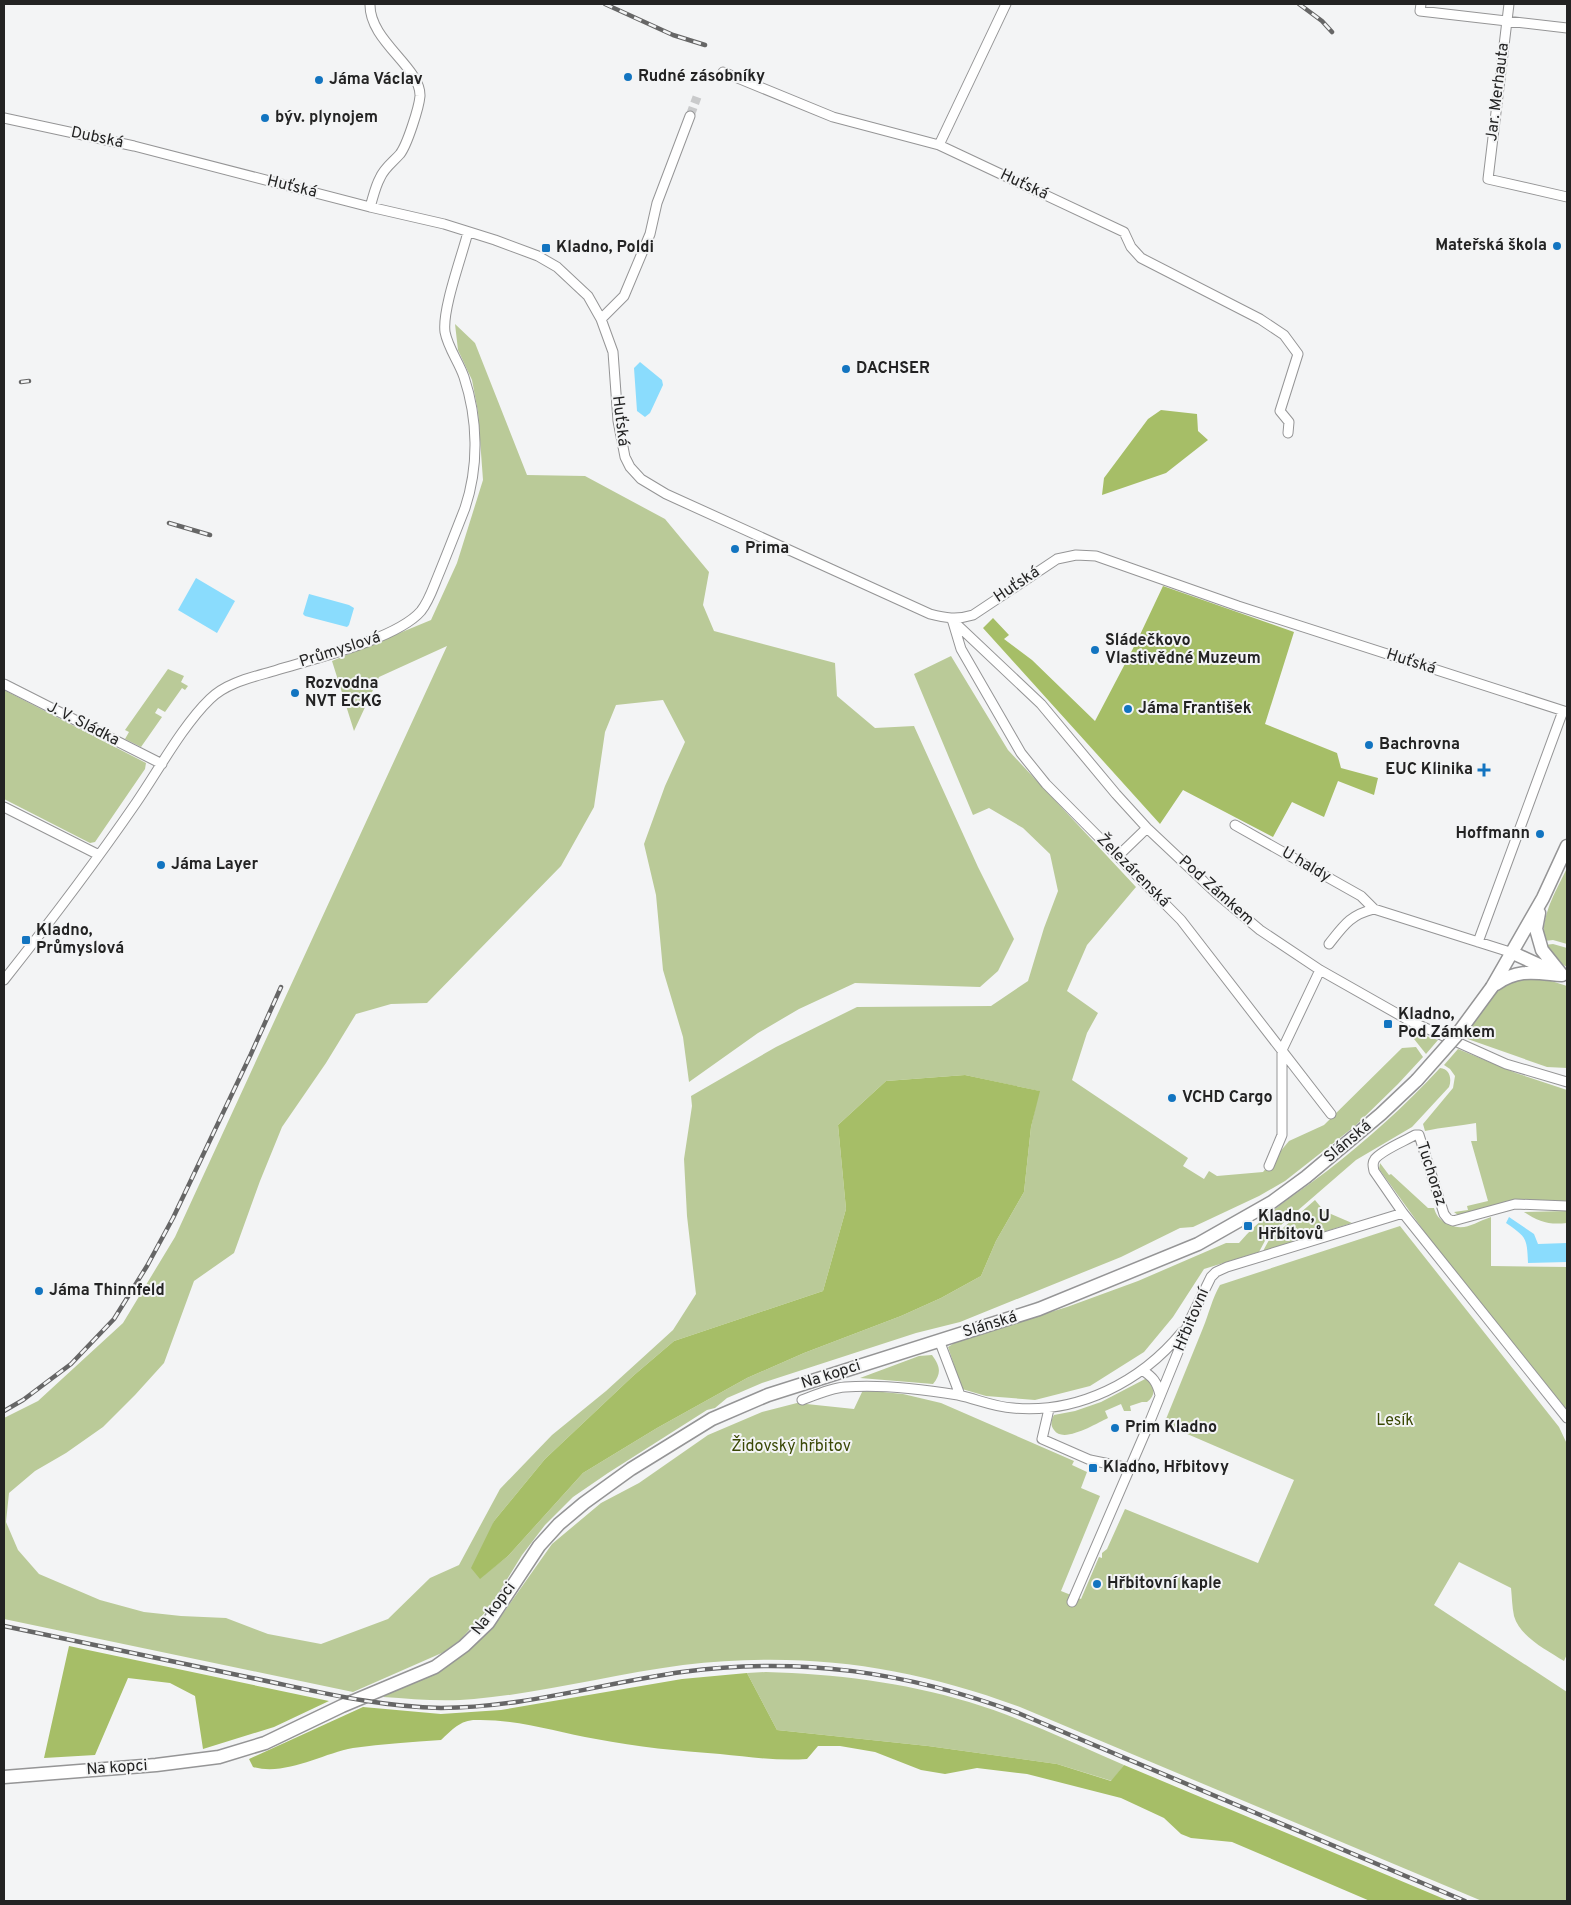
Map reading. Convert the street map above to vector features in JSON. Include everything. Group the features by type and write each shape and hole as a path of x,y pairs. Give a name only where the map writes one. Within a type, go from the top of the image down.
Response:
{"main road":[{"path":"1564,976 1542,950 1536,929 1541,900 1567,846"},
{"name":"Slánská","path":"939,1340 1039,1309 1198,1244 1272,1202 1306,1177 1381,1114 1417,1080 1456,1036 1492,987 1513,953 1541,900"},
{"path":"1513,953 1564,976"},
{"path":"1492,987 1508,976 1526,973 1564,976"},
{"name":"Na kopci","path":"4,1776 156,1766 219,1757 265,1742 342,1706 435,1667 464,1646 488,1623 540,1546 559,1524 631,1468 712,1419 768,1395 939,1340"}],"street":[{"path":"370,4 370,12 377,32 411,74 420,96 406,144 401,153 380,177 370,207"},
{"path":"940,145 1006,4"},
{"name":"Jar. Merhauta","path":"1509,4 1488,179 1567,197"},
{"path":"1420,7 1567,28"},
{"name":"Huťská","path":"723,72 833,117 940,145 1124,232 1131,247 1140,258 1260,319 1284,335 1298,354 1280,411 1289,422 1288,433"},
{"path":"601,319 624,296 650,234 657,203 690,116"},
{"name":"Dubská","path":"4,118 189,160"},
{"name":"Huťská","path":"189,160 370,207 444,224 504,243 538,256 557,267 588,296 601,319 613,352 621,446 630,467 641,479 666,494 930,614 962,619 973,615 1057,559 1076,555 1096,556 1238,606 1565,711"},
{"name":"Průmyslová","path":"4,980 62,907 204,705 221,690 232,684 383,636 409,622 424,606 446,558 465,506 475,464 475,438 468,390 461,369 448,343 445,328 448,306 468,232"},
{"name":"Pod Zámkem","path":"951,618 1041,704 1147,828 1216,893 1260,930 1320,970 1436,1033 1506,1064 1567,1082"},
{"name":"Železárenská","path":"951,618 961,649 1021,754 1046,784 1181,920 1331,1114"},
{"name":"J. V. Sládka","path":"4,684 162,764"},
{"path":"1478,942 1565,711"},
{"path":"4,807 99,855"},
{"name":"U haldy","path":"1235,825 1361,896 1374,909"},
{"path":"1118,856 1147,828"},
{"path":"1329,944 1346,921 1363,912 1374,909 1513,953"},
{"path":"1269,1166 1282,1135 1282,1050 1320,970"},
{"name":"Pod Zámkem","path":"1545,1076 1567,1076"},
{"name":"Tuchoraz","path":"1403,1213 1373,1168 1374,1160 1415,1135 1420,1136 1444,1214 1448,1219 1453,1221 1515,1204 1567,1206"},
{"path":"1403,1213 1567,1418"},
{"name":"Hřbitovní","path":"1072,1602 1178,1352 1188,1324 1209,1280 1220,1270 1403,1213"},
{"path":"802,1400 843,1387 883,1386 960,1396 1012,1408 1049,1409 1070,1405 1099,1395 1142,1370 1170,1347 1188,1324"},
{"path":"939,1340 960,1396"},
{"path":"1142,1370 1152,1377 1157,1384 1160,1395"},
{"path":"1049,1409 1042,1439 1090,1460 1129,1468"}],"green space":[{"path":"455,324 475,343 527,475 585,476 665,519 709,572 703,605 714,631 835,663 837,696 875,728 914,726 978,867 1014,939 998,971 980,987 855,983 799,1009 758,1033 689,1082 683,1037 663,970 656,895 644,844 665,786 685,742 663,700 616,705 605,732 594,807 561,866 427,1003 391,1004 356,1014 326,1063 282,1127 234,1253 194,1281 164,1363 103,1427 66,1453 35,1471 9,1493 6,1522 18,1550 39,1574 100,1600 144,1612 226,1618 268,1634 321,1644 388,1619 430,1578 459,1565 500,1489 552,1435 606,1391 673,1330 696,1294 687,1216 684,1159 692,1106 691,1096 776,1047 857,1007 991,1006 1028,981 1044,928 1058,891 1050,854 1023,828 989,808 973,815 914,674 951,656 1008,750 1136,887 1087,945 1067,991 1098,1013 1087,1033 1072,1080 1188,1158 1183,1166 1204,1179 1209,1171 1217,1176 1263,1172 1289,1141 1324,1125 1402,1048 1416,1047 1423,1057 1355,1126 1285,1181 1259,1196 1193,1227 1180,1228 1121,1257 960,1322 916,1333 762,1383 727,1398 715,1408 707,1410 573,1497 545,1525 522,1555 490,1607 460,1640 444,1652 353,1692 4,1619 4,1418 38,1401 123,1323 175,1237 447,646 379,677 354,731 332,661 431,620 457,563 483,480 478,412 472,380 458,350","holes":["965,1075 1039,1091 1031,1127 1024,1192 996,1241 981,1276 941,1298 901,1316 804,1353 747,1378 657,1428 583,1473 508,1556 480,1578 494,1521 545,1459 633,1376 674,1341 823,1291 846,1209 838,1125 886,1081"]},
{"path":"1161,410 1197,414 1198,431 1208,440 1166,473 1102,495 1104,478 1148,419"},
{"path":"1163,586 1294,632 1265,724 1337,753 1341,768 1378,778 1374,795 1338,781 1324,817 1292,802 1273,837 1183,790 1160,824 983,628 993,618 1009,635 1004,639 1032,660 1095,721 1138,639"},
{"path":"168,669 184,676 181,682 188,686 185,690 182,688 165,712 158,708 155,713 162,717 141,747 125,739 129,732 125,730"},
{"path":"4,690 146,763 145,769 95,842 90,843 4,799"},
{"path":"1567,868 1567,944 1553,940 1544,941 1547,913"},
{"path":"1553,944 1567,948 1567,967 1560,963 1545,945"},
{"path":"1529,977 1545,979 1567,986 1567,1068 1547,1067 1462,1037 1496,992 1513,981"},
{"path":"1406,1029 1438,1040 1426,1054"},
{"path":"1458,1049 1516,1073 1567,1090 1567,1202 1481,1210 1458,1215 1454,1212 1468,1210 1467,1206 1488,1201 1471,1141 1477,1141 1476,1123 1425,1131 1423,1124 1453,1088 1455,1076 1444,1065"},
{"path":"1440,1068 1448,1072 1449,1087 1412,1127 1356,1160 1267,1237 1259,1252 1204,1269 1173,1317 1144,1352 1090,1386 1035,1400 986,1396 962,1389 948,1347 959,1340 1067,1307 1138,1281 1226,1243 1239,1243 1270,1213 1327,1171 1371,1135 1400,1109"},
{"path":"965,1075 1040,1091 1031,1127 1024,1192 996,1241 981,1276 941,1298 901,1316 804,1353 747,1378 657,1428 583,1473 508,1556 480,1579 471,1568 494,1521 545,1459 633,1376 674,1341 823,1291 846,1209 838,1125 886,1081"},
{"path":"1380,1163 1389,1175 1391,1174 1428,1208 1434,1208 1441,1220 1452,1226 1463,1227 1491,1217 1491,1266 1567,1267 1567,1410 1429,1238 1379,1169"},
{"path":"1315,1200 1324,1211 1352,1223 1263,1251 1269,1240"},
{"path":"1567,1211 1567,1223 1561,1224 1544,1222 1524,1212"},
{"path":"1400,1226 1559,1427 1567,1444 1567,1654 1564,1661 1528,1637 1517,1624 1512,1606 1511,1588 1459,1562 1434,1605 1567,1692 1567,1901 1482,1901 1020,1707 936,1681 895,1672 813,1661 728,1661 683,1665 474,1699 439,1700 383,1697 449,1665 492,1629 552,1544 601,1503 639,1483 708,1435 762,1412 797,1403 854,1409 863,1390 903,1394 941,1403 1074,1461 1072,1465 1087,1472 1081,1488 1100,1496 1061,1591 1081,1599 1099,1557 1102,1558 1102,1553 1107,1549 1125,1509 1258,1563 1294,1480 1164,1424 1215,1296 1220,1285"},
{"path":"932,1355 939,1370 933,1384 860,1378 919,1356"},
{"path":"1147,1378 1153,1387 1152,1396 1147,1402 1130,1406 1131,1411 1124,1411 1121,1404 1105,1411 1108,1418 1080,1432 1064,1435 1058,1434 1054,1430 1051,1422 1054,1415 1075,1411 1101,1402"},
{"path":"69,1646 329,1701 274,1727 203,1749 195,1696 170,1683 128,1678 95,1755 44,1758"},
{"path":"766,1672 868,1680 944,1695 969,1702 1047,1731 1124,1765 1112,1781 1057,1764 928,1746 777,1730 747,1673"},
{"path":"747,1673 777,1730 928,1746 1057,1764 1111,1781 1124,1765 1449,1901 1370,1901 1232,1842 1191,1838 1181,1834 1164,1818 1121,1798 1027,1774 977,1768 945,1774 921,1770 875,1752 840,1746 818,1746 807,1759 764,1758 642,1746 521,1724 491,1720 470,1720 453,1729 441,1740 353,1748 291,1767 265,1769 253,1767 249,1759 363,1707 441,1714 501,1710 682,1679"}],"water":[{"path":"640,362 662,380 663,385 650,413 645,417 637,411 634,368"},
{"path":"196,578 235,601 217,633 178,610"},
{"path":"309,594 354,608 349,625 347,627 305,616 303,614"},
{"path":"1509,1217 1534,1234 1538,1244 1567,1243 1567,1262 1528,1263 1524,1238 1506,1223"}],"tunnel":[{"path":"690,116 697,97"}],"railway":[{"path":"605,4 673,35 705,45"},
{"path":"1299,4 1322,21 1332,32"},
{"path":"21,382 29,381"},
{"path":"169,523 210,535"},
{"path":"4,1411 23,1400 71,1364 114,1319 147,1266 173,1218 281,987"},
{"path":"4,1626 323,1693 393,1705 417,1707 471,1707 502,1704 682,1672 726,1667 811,1667 853,1671 894,1678 935,1687 1018,1713 1465,1901"}],"place":[{"name":"Rudné zásobníky","path":"628,77"},
{"name":"Jáma Václav","path":"319,80"},
{"name":"býv. plynojem","path":"265,118"},
{"name":"Mateřská škola","path":"1557,246"},
{"name":"Kladno, Poldi","path":"546,248"},
{"name":"DACHSER","path":"846,369"},
{"name":"Prima","path":"735,549"},
{"name":"Sládečkovo Vlastivědné Muzeum","path":"1095,650"},
{"name":"Rozvodna NVT ECKG","path":"295,693"},
{"name":"Jáma František","path":"1128,709"},
{"name":"Bachrovna","path":"1369,745"},
{"name":"EUC Klinika","path":"1484,770"},
{"name":"Hoffmann","path":"1540,834"},
{"name":"Jáma Layer","path":"161,865"},
{"name":"Kladno, Průmyslová","path":"26,940"},
{"name":"Kladno, Pod Zámkem","path":"1388,1024"},
{"name":"VCHD Cargo","path":"1172,1098"},
{"name":"Kladno, U Hřbitovů","path":"1248,1226"},
{"name":"Jáma Thinnfeld","path":"39,1291"},
{"name":"Prim Kladno","path":"1115,1428"},
{"name":"Kladno, Hřbitovy","path":"1093,1468"},
{"name":"Hřbitovní kaple","path":"1097,1584"}],"park label":[{"name":"Lesík","path":"1395,1421"},
{"name":"Židovský hřbitov","path":"791,1447"}]}
